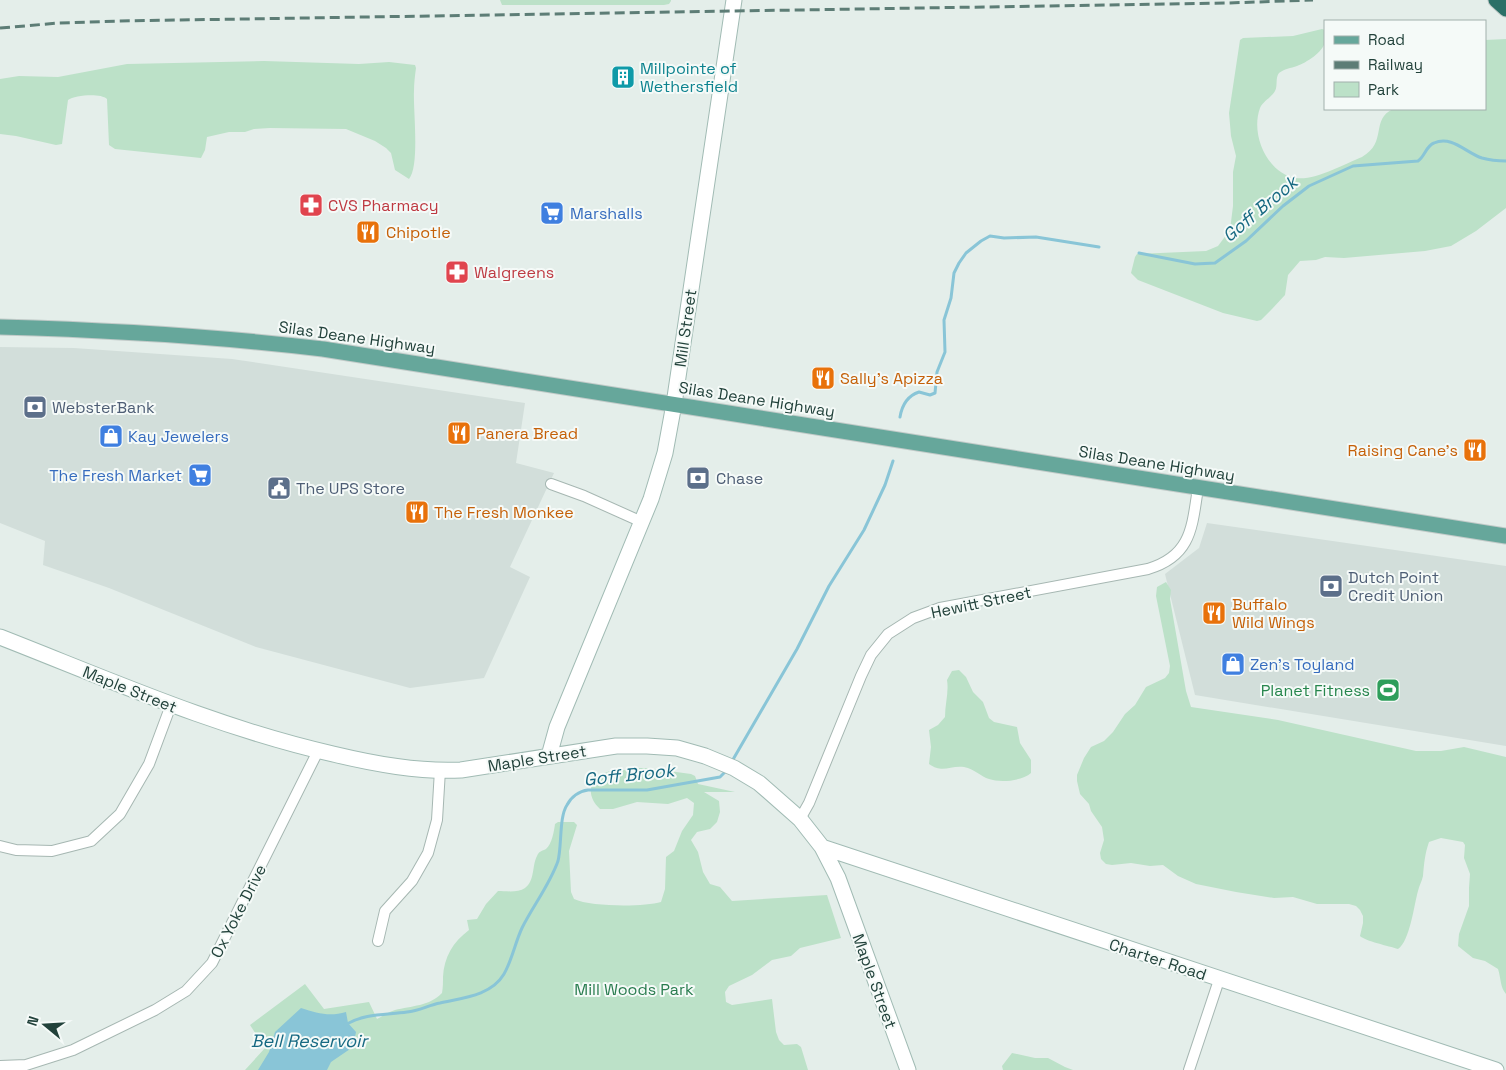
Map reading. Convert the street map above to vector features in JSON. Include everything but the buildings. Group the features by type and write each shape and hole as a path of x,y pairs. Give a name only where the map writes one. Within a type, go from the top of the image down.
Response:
{"highway":[{"path":"1496,0 1506,9"}],"main road":[{"name":"Silas Deane Highway","path":"0,327 149,332 259,341 378,357 1506,536"}],"street":[{"name":"Mill Street","path":"549,756 557,727 642,522 665,453 674,404 734,0"},
{"path":"550,484 584,496 642,522"},
{"name":"Hewitt Street","path":"800,819 809,803 861,676 871,655 888,634 913,618 940,608 1160,566 1182,549 1188,539 1198,488"},
{"name":"Maple Street","path":"0,637 171,705 267,738 392,766 461,770 616,746 677,748 705,756 729,766 758,783 800,819 822,847 838,878 908,1070"},
{"path":"0,846 16,850 52,851 91,841 120,814 149,764 171,705"},
{"name":"Ox Yoke Drive","path":"0,1066 26,1065 73,1050 155,1010 186,991 212,963 318,750"},
{"path":"378,941 385,911 412,881 428,854 437,820 440,770"},
{"name":"Charter Road","path":"822,847 1219,980 1496,1070"},
{"path":"1189,1070 1219,980"}],"shaded area":[{"path":"0,347 74,348 232,359 525,403 516,463 554,473 510,567 530,577 484,678 410,688 256,647 109,588 43,565 45,541 0,523"},
{"path":"1207,523 1506,566 1506,746 1195,695 1165,574 1199,548"}],"green space":[{"path":"500,0 671,1 669,4 664,5 502,5"},
{"path":"1322,29 1324,30 1324,46 1314,57 1279,73 1275,91 1260,108 1257,130 1264,152 1270,161 1286,175 1296,178 1312,177 1362,157 1375,145 1382,119 1392,110 1486,110 1486,40 1506,39 1506,208 1476,231 1451,246 1425,251 1344,258 1325,257 1316,260 1300,261 1288,275 1285,295 1261,320 1257,321 1223,313 1138,280 1131,273 1137,254 1206,251 1218,246 1230,230 1233,206 1233,172 1236,156 1231,136 1229,113 1240,40 1243,38 1293,36"},
{"path":"264,61 359,64 389,62 415,65 415,150 412,172 409,179 395,170 391,153 386,148 375,141 346,129 270,128 254,129 245,132 229,132 207,137 205,150 201,158 115,149 109,145 107,99 94,95 68,100 62,144 56,145 0,134 0,79 19,76 58,77 127,64"},
{"path":"1166,582 1171,590 1170,599 1186,691 1191,707 1278,720 1416,751 1441,751 1464,747 1506,757 1506,994 1498,969 1485,961 1473,958 1458,946 1459,934 1469,906 1470,874 1464,858 1465,845 1463,842 1441,838 1429,842 1423,876 1418,889 1409,931 1406,939 1398,949 1372,942 1360,936 1363,916 1356,906 1349,904 1317,904 1293,897 1274,898 1236,892 1196,884 1178,876 1163,865 1150,866 1131,863 1112,865 1106,864 1101,859 1100,853 1104,840 1102,827 1091,811 1089,804 1080,794 1077,775 1091,747 1104,741 1113,732 1125,714 1135,705 1146,687 1165,678 1169,673 1170,666 1156,596 1157,587"},
{"path":"959,670 966,677 973,692 983,702 989,718 994,722 1017,727 1020,743 1031,760 1031,773 1027,776 999,781 986,778 964,767 943,769 929,764 931,747 929,730 938,725 945,717 947,680 952,671"},
{"name":"Mill Woods Park","path":"629,768 647,768 691,774 695,776 698,784 735,792 704,792 719,801 720,812 717,822 710,829 697,832 691,840 698,852 703,872 710,884 720,887 732,901 827,895 841,938 800,948 791,956 772,960 752,975 729,986 725,992 726,1002 732,1005 772,999 776,1032 779,1040 784,1045 797,1044 801,1047 808,1070 245,1070 265,1048 250,1025 305,984 324,1009 369,1002 377,1019 395,1010 432,1001 442,993 447,957 458,940 469,930 467,920 477,919 486,904 498,891 519,891 528,885 537,856 550,844 555,824 558,822 574,822 577,825 569,851 571,892 574,899 592,904 618,905 643,905 661,902 665,889 666,857 674,851 682,831 693,815 694,803 687,798 668,804 637,802 613,809 600,809 591,794 592,785 595,780 608,772 629,770"},
{"path":"1012,1053 1035,1058 1048,1058 1073,1070 1003,1070 1002,1066"}],"water":[{"name":"Bell Reservoir","path":"301,1008 329,1014 346,1012 348,1023 356,1032 353,1047 331,1062 327,1070 258,1070 269,1052 275,1032"}],"waterway":[{"name":"Goff Brook","path":"1139,253 1195,264 1215,263 1246,241 1283,206 1309,186 1353,166 1418,161 1431,144 1441,141 1453,143 1482,158 1506,161"},
{"name":"Goff Brook","path":"900,417 904,405 911,396 919,392 930,395 935,393 937,372 945,352 944,320 951,298 954,273 966,253 990,236 1004,238 1036,237 1099,247"},
{"name":"Goff Brook","path":"731,763 797,649 829,586 864,530 885,485 893,461"},
{"name":"Goff Brook","path":"345,1025 368,1016 411,1011 475,995 492,987 507,969 522,928 555,870 558,861 564,810 576,795 588,790 647,790 720,777 727,770"}],"railway":[{"path":"0,28 59,23 120,21 1229,3 1313,0"}],"place":[{"name":"Millpointe of Wethersfield","path":"623,77"},
{"name":"CVS Pharmacy","path":"311,205"},
{"name":"Marshalls","path":"552,213"},
{"name":"Chipotle","path":"368,232"},
{"name":"Walgreens","path":"457,272"},
{"name":"Sally's Apizza","path":"823,378"},
{"name":"WebsterBank","path":"35,407"},
{"name":"Panera Bread","path":"459,433"},
{"name":"Kay Jewelers","path":"111,436"},
{"name":"Raising Cane's","path":"1475,450"},
{"name":"The Fresh Market","path":"200,475"},
{"name":"Chase","path":"698,478"},
{"name":"The UPS Store","path":"279,488"},
{"name":"The Fresh Monkee","path":"417,512"},
{"name":"Dutch Point Credit Union","path":"1331,586"},
{"name":"Buffalo Wild Wings","path":"1214,613"},
{"name":"Zen's Toyland","path":"1233,664"},
{"name":"Planet Fitness","path":"1388,690"}]}
